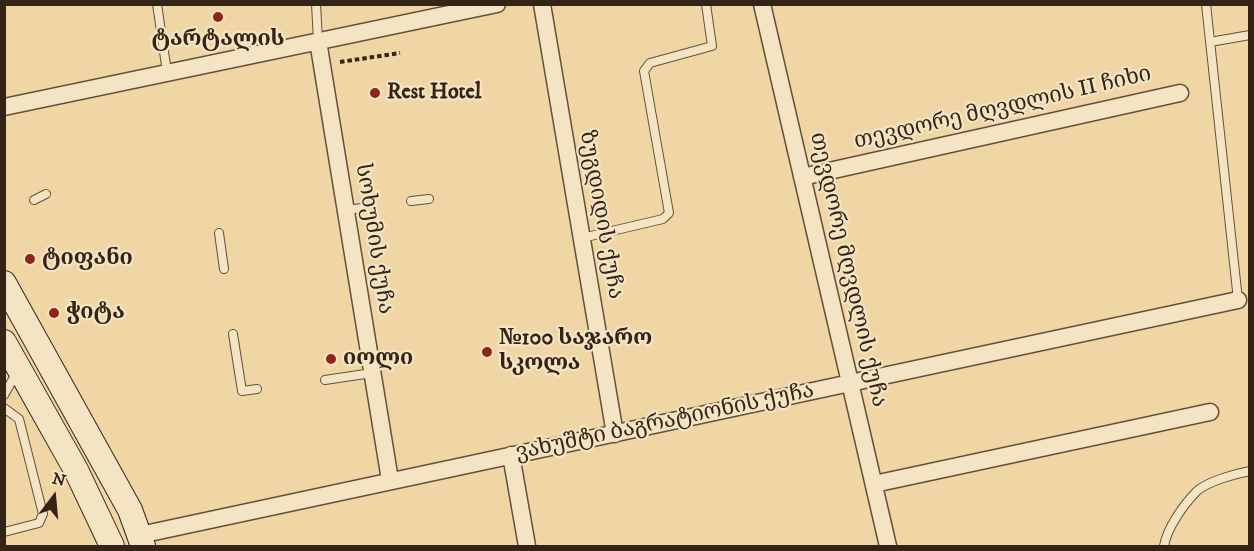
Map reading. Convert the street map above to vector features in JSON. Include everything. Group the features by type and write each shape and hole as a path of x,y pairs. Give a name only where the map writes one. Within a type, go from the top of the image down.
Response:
{"main road":[{"path":"4,283 120,491 142,541"},
{"path":"4,342 76,470 105,545"},
{"name":"ვახუშტი ბაგრატიონის ქუჩა","path":"105,545 142,541"}],"street":[{"path":"4,107 497,4"},
{"name":"ზუგდიდის ქუჩა","path":"542,4 615,434"},
{"name":"თევდორე მღვდლის ქუჩა","path":"762,4 888,546"},
{"name":"სოხუმის ქუჩა","path":"318,41 354,209 372,373 390,480"},
{"name":"თევდორე მღვდლის II ჩიხი","path":"802,177 1180,93"},
{"name":"ვახუშტი ბაგრატიონის ქუჩა","path":"142,541 390,480 849,385 1238,300"},
{"path":"874,484 1210,412"},
{"path":"511,455 527,546"}],"lane":[{"path":"157,4 167,72"},
{"name":"სოხუმის ქუჩა","path":"316,4 318,41"},
{"path":"582,238 663,219 669,213 644,71 650,63 712,46 706,4"},
{"path":"1206,4 1238,300"},
{"path":"1210,42 1250,35"},
{"path":"34,200 46,194"},
{"path":"411,201 429,199"},
{"path":"219,233 224,269"},
{"path":"233,334 242,391 257,389"},
{"path":"4,395 11,387 19,367"},
{"path":"325,380 372,373"},
{"path":"4,408 19,419 43,514 39,523 4,532"},
{"path":"1164,546 1166,534 1198,490 1236,474 1250,471"}],"path":[{"path":"340,62 400,52"}],"place":[{"name":"ტარტალის","path":"218,17"},
{"name":"Rest Hotel","path":"375,93"},
{"name":"ტიფანი","path":"30,259"},
{"name":"ჭიტა","path":"54,313"},
{"name":"№100 საჯარო სკოლა","path":"487,352"},
{"name":"იოლი","path":"331,359"}]}
